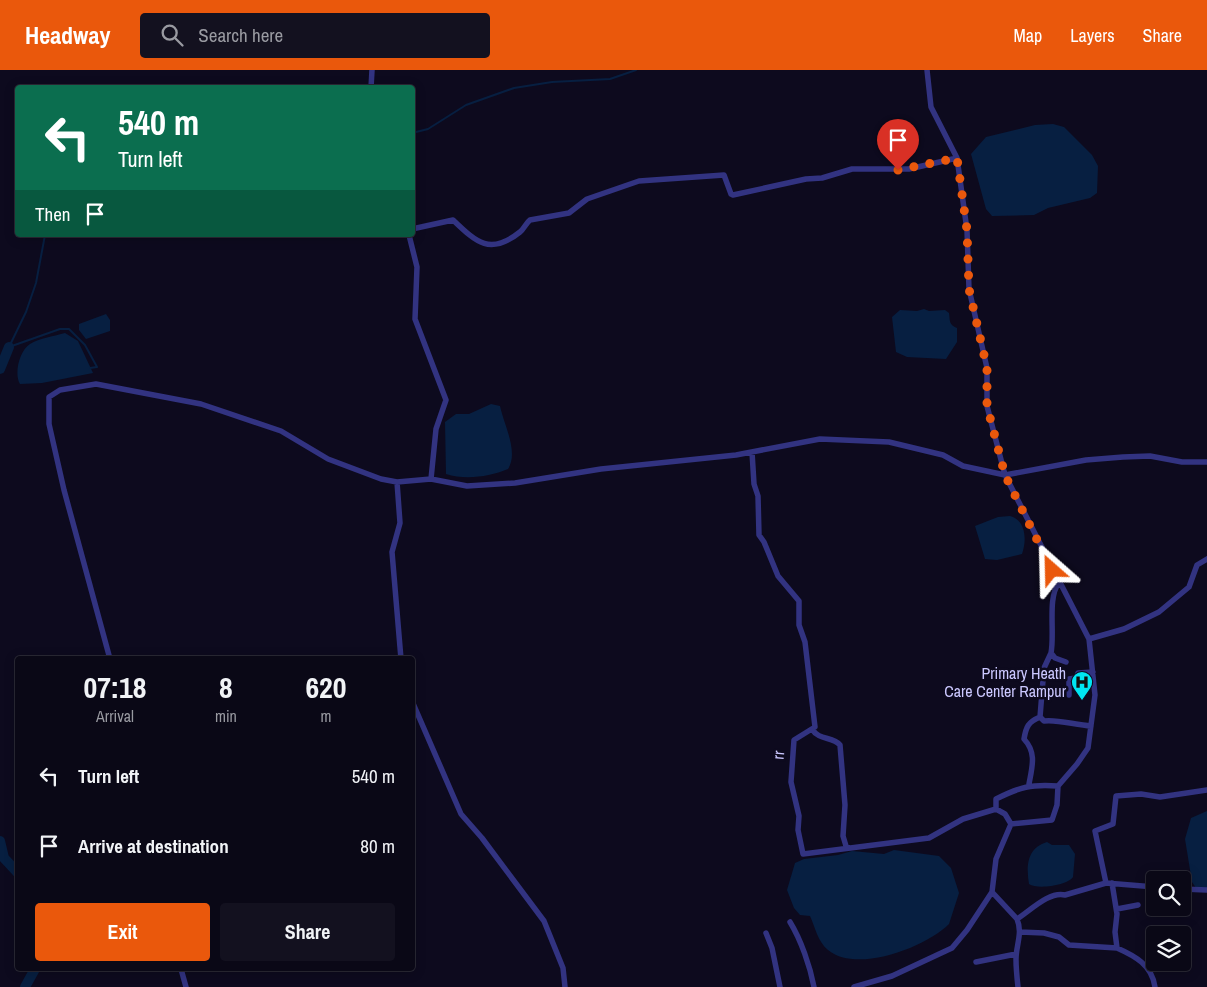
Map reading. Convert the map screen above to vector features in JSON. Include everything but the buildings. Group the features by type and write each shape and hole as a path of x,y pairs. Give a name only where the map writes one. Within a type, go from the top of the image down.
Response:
{"street":[{"path":"371,85 372,70"},
{"path":"926,70 931,107 957,158 967,230 969,289 987,368 987,406 1005,475 1089,639 1093,672 1094,695 1088,748 1058,786 1057,804 1052,820 1011,824"},
{"path":"415,228 453,220 474,241 497,244 522,232 530,220 569,213 587,199 639,181 724,175 733,195 806,179 822,178 852,170 909,169 957,158"},
{"path":"410,237 417,267 416,319 446,400 436,429 431,480"},
{"path":"109,656 73,527 49,424 47,407 49,397 53,393 74,386 96,384 201,404 281,431 328,459 381,479 397,482 431,480 466,486 515,483 601,469 752,452 820,439 872,440 943,455 963,466 1005,475 1086,460 1123,457 1150,456 1182,462 1207,462"},
{"path":"752,452 754,484 758,496 759,535 764,542 778,576 799,601 799,624 806,642 816,722 815,727 812,729 819,737 834,740 840,745 845,805 843,836 846,846 849,848"},
{"path":"397,482 400,523 392,552 401,656"},
{"path":"1089,639 1124,629 1158,612 1189,588 1197,565 1207,559"},
{"path":"1040,717 1044,668 1051,653 1054,637 1052,600 1055,588 1059,583"},
{"path":"1051,653 1055,658 1066,662"},
{"path":"1069,695 1069,680 1076,678 1078,674 1093,672"},
{"path":"415,708 461,814 482,838 544,921 563,968 565,987"},
{"path":"1040,717 1044,720 1053,719 1073,726 1091,726"},
{"path":"1029,784 1033,755 1032,748 1024,739 1025,731 1030,721 1040,717"},
{"name":"rr","path":"812,729 794,740 791,765 791,782 799,816 798,830 803,854 929,838 963,818 996,808"},
{"path":"1011,824 1005,814 996,808 996,799 1029,784 1058,786"},
{"path":"1117,948 1116,909 1096,831 1113,824 1116,796 1141,794 1160,797 1207,790"},
{"path":"854,987 892,976 952,948 992,892 996,859 1011,824"},
{"path":"1017,919 1046,899 1109,883 1146,886"},
{"path":"1191,889 1207,890"},
{"path":"992,892 1017,919 1020,932 1016,954 1018,987"},
{"path":"1116,909 1138,904"},
{"path":"790,922 796,931 812,974 814,987"},
{"path":"1020,932 1044,933 1059,937 1069,946 1117,948 1135,956 1148,967 1154,978 1155,987"},
{"path":"766,933 772,948 780,987"},
{"path":"976,962 1016,954"},
{"path":"182,971 186,987"}],"water":[{"path":"1053,124 1064,127 1092,155 1098,166 1097,193 1090,198 1048,208 1034,215 992,216 986,209 971,154 986,137 1035,125"},
{"path":"924,309 929,311 945,310 949,313 951,324 957,328 957,342 946,359 907,357 896,352 892,317 900,310 917,311"},
{"path":"106,314 110,320 110,331 86,339 79,330 79,324"},
{"path":"65,333 78,341 93,373 42,383 20,384 17,375 20,357 26,347 38,340"},
{"path":"491,404 500,406 510,438 512,455 508,469 477,477 461,477 446,474 445,422 456,414 469,414"},
{"path":"1010,516 1019,522 1024,531 1025,537 1022,554 997,560 985,559 975,526 998,517"},
{"path":"1207,811 1207,888 1196,888 1192,882 1185,839 1191,818"},
{"path":"1047,842 1052,845 1069,845 1075,854 1073,877 1065,882 1046,887 1033,886 1029,884 1029,858 1035,849"},
{"path":"894,850 939,856 951,868 959,893 949,924 924,941 891,955 856,959 841,957 828,950 819,939 810,916 800,915 794,908 787,890 795,863 804,859 838,855 852,851 884,854"}],"waterway":[{"path":"415,132 428,129 466,105 514,88 552,82 610,79 636,70"},
{"path":"9,347 26,312 36,283 45,237"},
{"path":"9,347 60,329 69,329 85,345 97,367 90,368"},
{"path":"0,369 9,347"},
{"path":"0,841 4,858 15,870"},
{"path":"25,987 34,971"}],"place":[{"name":"Primary Heath Care Center Rampur","path":"1082,701"}],"route":[{"path":"898,170 926,166 957,158 967,230 969,289 987,368 987,406 1005,475 1036,533 1052,570"}]}
